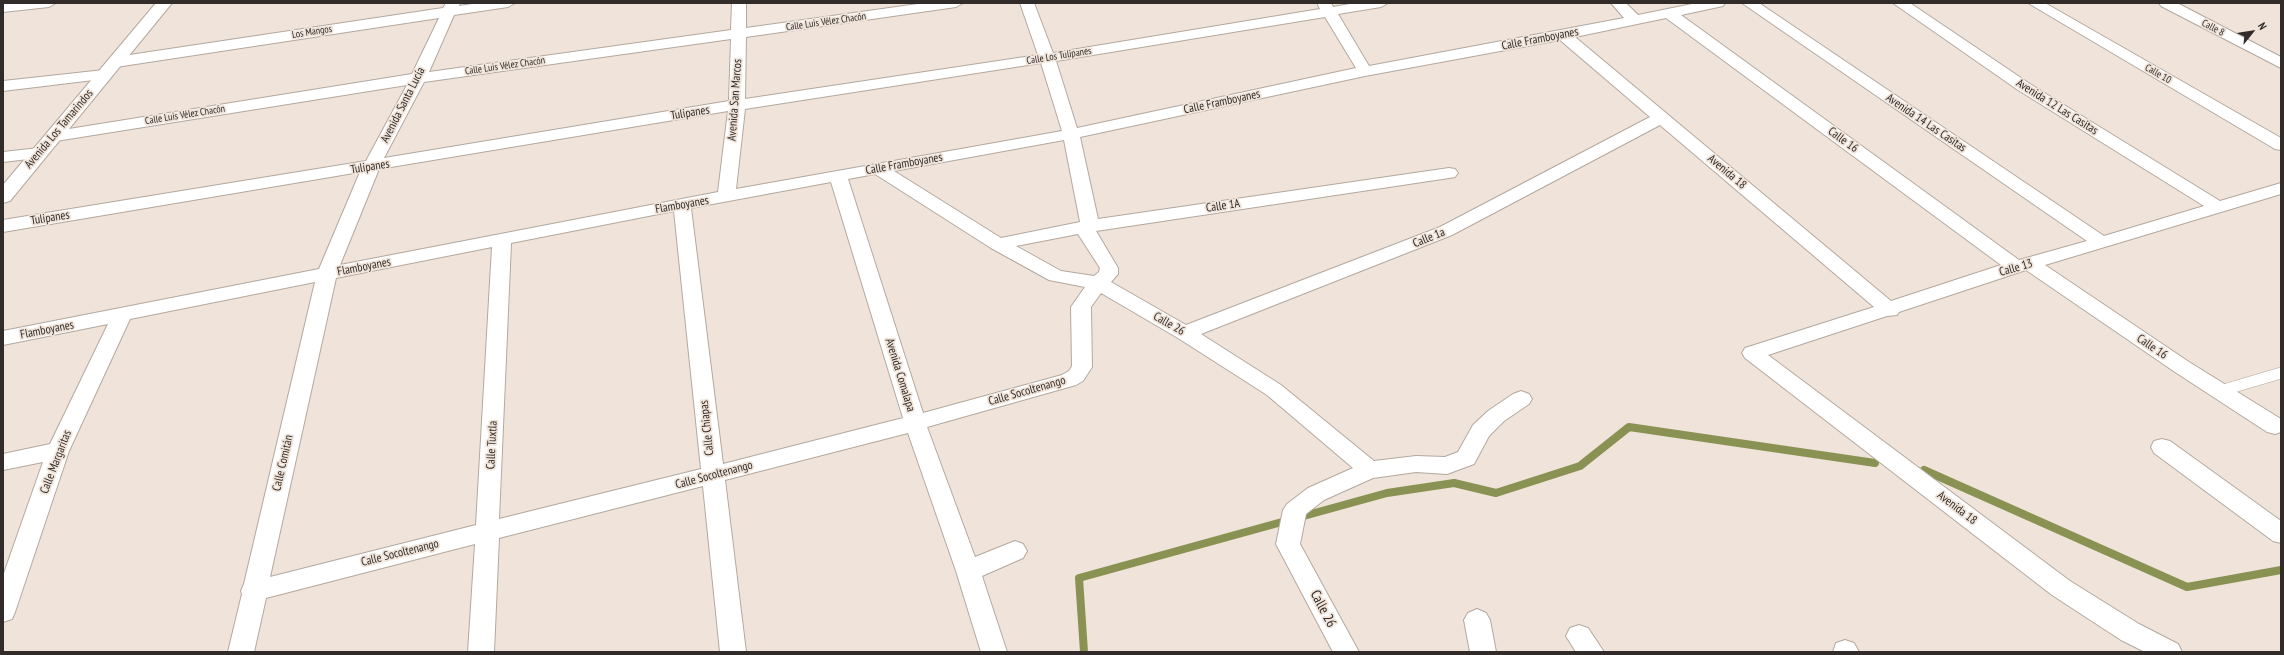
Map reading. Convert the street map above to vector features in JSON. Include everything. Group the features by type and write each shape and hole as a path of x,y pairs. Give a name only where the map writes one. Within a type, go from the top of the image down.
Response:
{"street":[{"path":"3,8 49,3"},
{"name":"Avenida Los Tamarindos","path":"3,197 39,153 56,136 164,3"},
{"name":"Los Mangos","path":"116,62 451,7 508,3"},
{"name":"Avenida San Marcos","path":"726,197 737,105 739,3"},
{"name":"Calle Luis Vélez Chacón","path":"56,136 418,78 956,3"},
{"path":"1027,3 1047,58 1071,134 1090,226"},
{"name":"Calle Los Tulipanes","path":"737,105 1047,58 1327,7 1381,3"},
{"path":"1618,3 1634,20"},
{"name":"Calle Framboyanes","path":"726,197 877,168 1071,134 1365,71 1563,35 1718,3"},
{"name":"Avenida 14 Las Casitas","path":"1749,3 2102,243"},
{"name":"Avenida 12 Las Casitas","path":"1900,3 2024,87 2216,206"},
{"name":"Calle 10","path":"2035,3 2281,146"},
{"name":"Calle 8","path":"2166,3 2281,63"},
{"name":"Avenida Santa Lucía","path":"327,274 371,167 418,78 451,7"},
{"path":"1327,7 1365,71"},
{"name":"Calle 16","path":"1669,13 2023,266 2275,426"},
{"name":"Avenida 18","path":"1563,35 1890,310"},
{"path":"3,86 104,75"},
{"name":"Tulipanes","path":"3,226 371,167 737,105"},
{"name":"Calle 1a","path":"1185,333 1446,231 1662,118"},
{"path":"3,157 39,153"},
{"name":"Calle 26","path":"877,168 998,244 1056,276 1098,283 1185,333 1274,390 1370,470 1316,494 1295,510 1288,544 1346,652"},
{"name":"Calle 1A","path":"998,244 1090,226 1449,173"},
{"name":"Avenida Comalapa","path":"838,176 915,423 968,571 994,652"},
{"name":"Calle 13","path":"1752,353 1890,310 2023,266 2102,243 2216,206 2281,188"},
{"name":"Flamboyanes","path":"3,338 122,316 502,239 682,204 726,197"},
{"name":"Calle Chiapas","path":"682,204 733,652"},
{"name":"Calle Socoltenango","path":"253,591 487,531 512,527 915,423 1069,380 1076,376 1082,367 1080,307 1098,283 1108,274 1109,268 1086,232 1090,226"},
{"name":"Calle Tuxtla","path":"482,652 502,239"},
{"name":"Calle Comitán","path":"240,652 327,274"},
{"name":"Calle Margaritas","path":"5,605 58,451 122,316"},
{"name":"Avenida 18","path":"1752,353 2061,588 2130,632 2169,652"},
{"path":"1370,470 1416,464 1447,466 1466,458 1481,431 1496,416 1521,399"},
{"path":"2162,447 2281,534"},
{"path":"3,462 58,451"},
{"path":"968,571 1015,551"},
{"path":"1477,620 1483,652"}],"lane":[{"path":"2220,391 2281,374"}],"waterway":[{"path":"1084,652 1079,578 1387,493 1454,483 1496,493 1580,466 1629,427 1875,463"},
{"path":"1924,470 2187,587 2281,570"}]}
